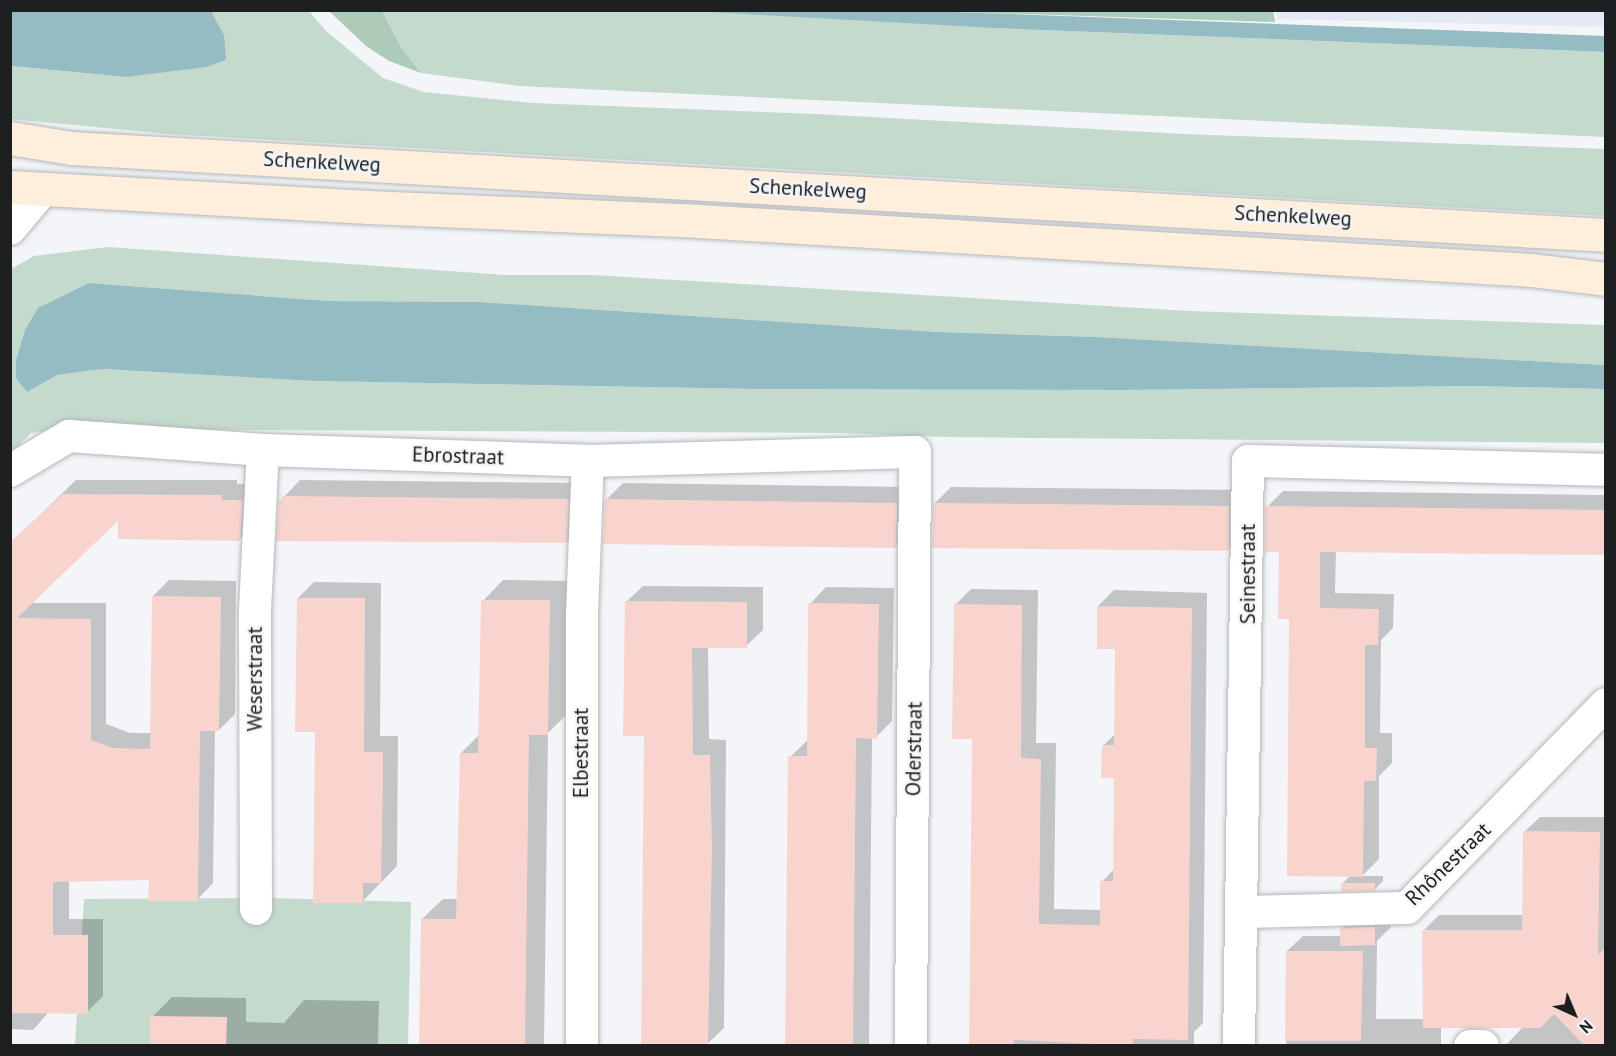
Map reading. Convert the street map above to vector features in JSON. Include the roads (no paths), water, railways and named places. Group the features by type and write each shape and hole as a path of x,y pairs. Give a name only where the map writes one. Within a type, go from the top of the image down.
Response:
{"main road":[{"name":"Schenkelweg","path":"10,138 93,150 1605,235"},
{"name":"Schenkelweg","path":"26,189 710,222 1532,270 1605,279"}],"street":[{"path":"10,229 26,189"},
{"name":"Ebrostraat","path":"10,471 69,436 263,450 588,461 915,452"},
{"name":"Weserstraat","path":"256,909 255,611 263,450"},
{"name":"Oderstraat","path":"911,1046 915,452"},
{"name":"Elbestraat","path":"582,1046 582,625 588,461"},
{"name":"Seinestraat","path":"1239,1046 1248,461 1605,470"},
{"name":"Rhônestraat","path":"1242,912 1407,908 1605,704"},
{"path":"1470,1046 1483,1046"}],"water":[{"path":"10,11 211,11 224,35 226,60 206,67 126,77 11,66"},
{"path":"693,11 927,11 1605,36 1606,52 991,28"},
{"path":"89,283 328,301 480,302 937,332 1097,337 1605,365 1605,389 1476,386 1126,390 755,389 313,381 103,369 57,375 27,392 16,378 16,361 25,330 38,308"}]}
